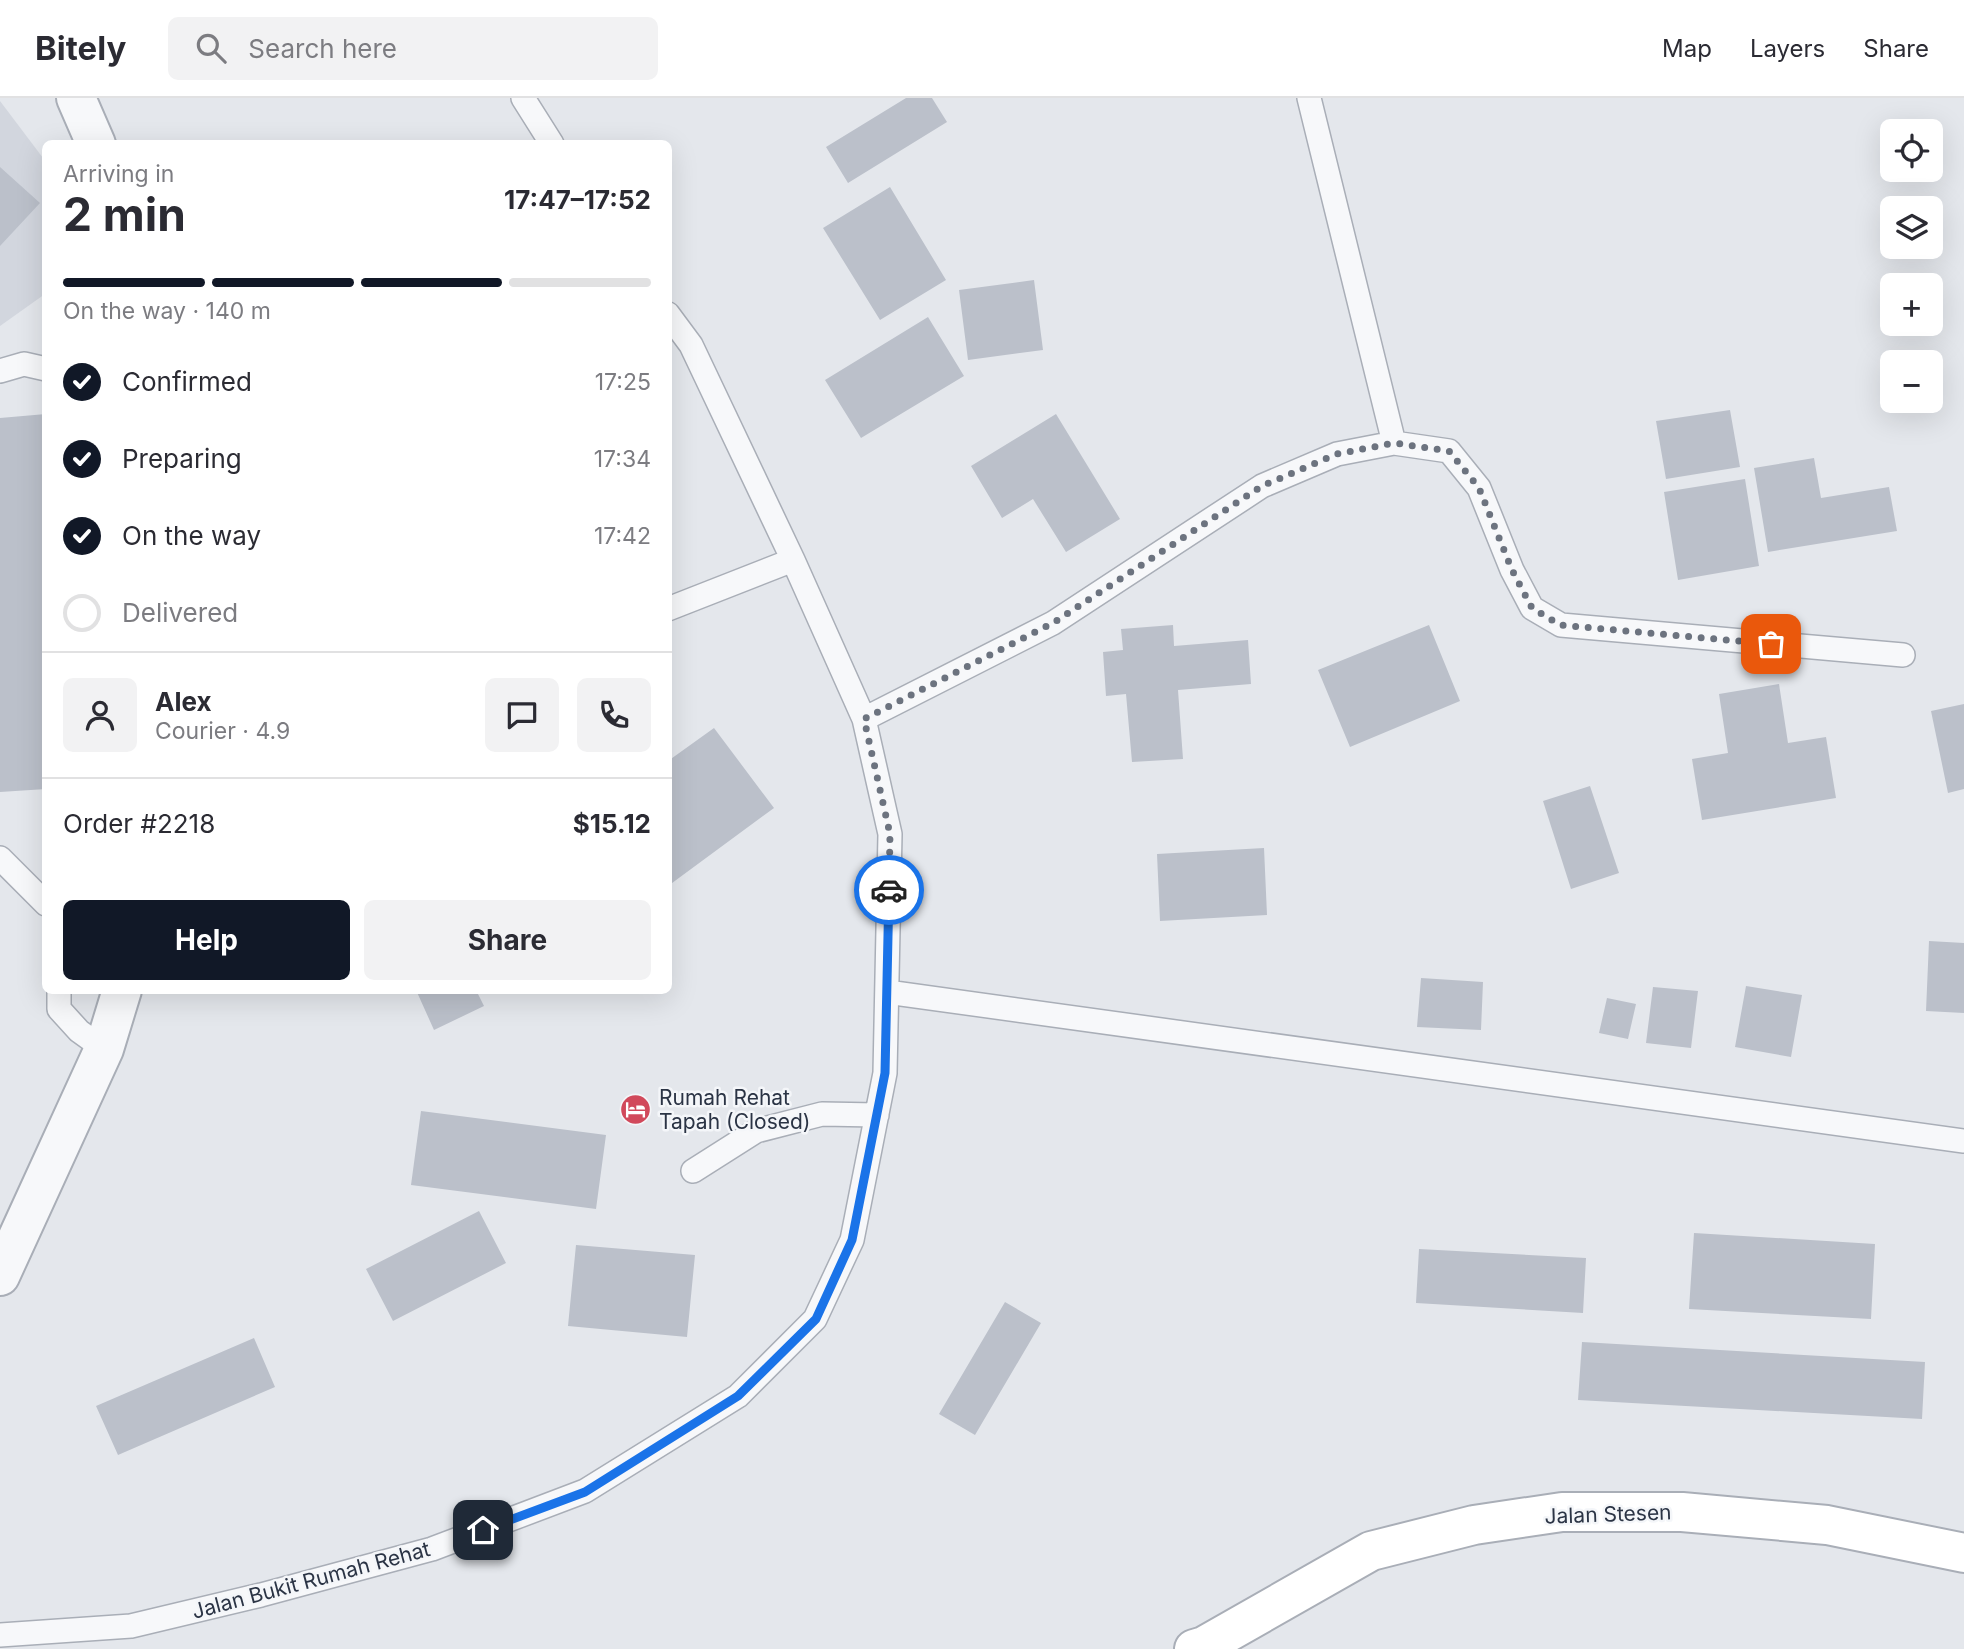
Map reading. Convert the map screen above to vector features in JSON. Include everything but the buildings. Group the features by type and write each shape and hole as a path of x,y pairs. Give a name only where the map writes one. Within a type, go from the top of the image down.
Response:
{"main road":[{"name":"Jalan Stesen","path":"1194,1649 1204,1646 1371,1551 1474,1525 1562,1512 1682,1512 1827,1525 1964,1553"}],"street":[{"path":"76,98 94,140"},
{"path":"0,1276 104,1049 121,994"}],"lane":[{"path":"523,98 549,140"},
{"path":"1310,98 1394,443"},
{"name":"Jalan Bukit Rumah Rehat","path":"0,1635 131,1626 261,1595 432,1549 585,1492 738,1396 816,1319 852,1240 885,1073 890,834 864,719 793,560 691,345 672,319"},
{"path":"0,371 24,364 42,368"},
{"path":"864,719 1053,623 1262,486 1337,454 1394,443 1449,451 1479,488 1512,570 1532,608 1560,625 1903,655"},
{"path":"672,607 793,560"},
{"path":"0,858 42,900"},
{"path":"887,992 1964,1141"},
{"path":"60,994 59,1009 79,1031 104,1049"},
{"path":"693,1171 756,1131 821,1114 877,1115"}],"shaded area":[{"path":"0,101 42,157 42,296 0,326"}],"way so far":[{"path":"889,890 890,834 864,719 1053,623 1262,486 1337,454 1394,443 1449,451 1479,488 1512,570 1532,608 1560,625 1771,644"}],"place":[{"name":"Rumah Rehat Tapah (Closed)","path":"636,1109"}],"route":[{"path":"483,1530 585,1492 738,1396 816,1319 852,1240 885,1073 889,890"}]}
